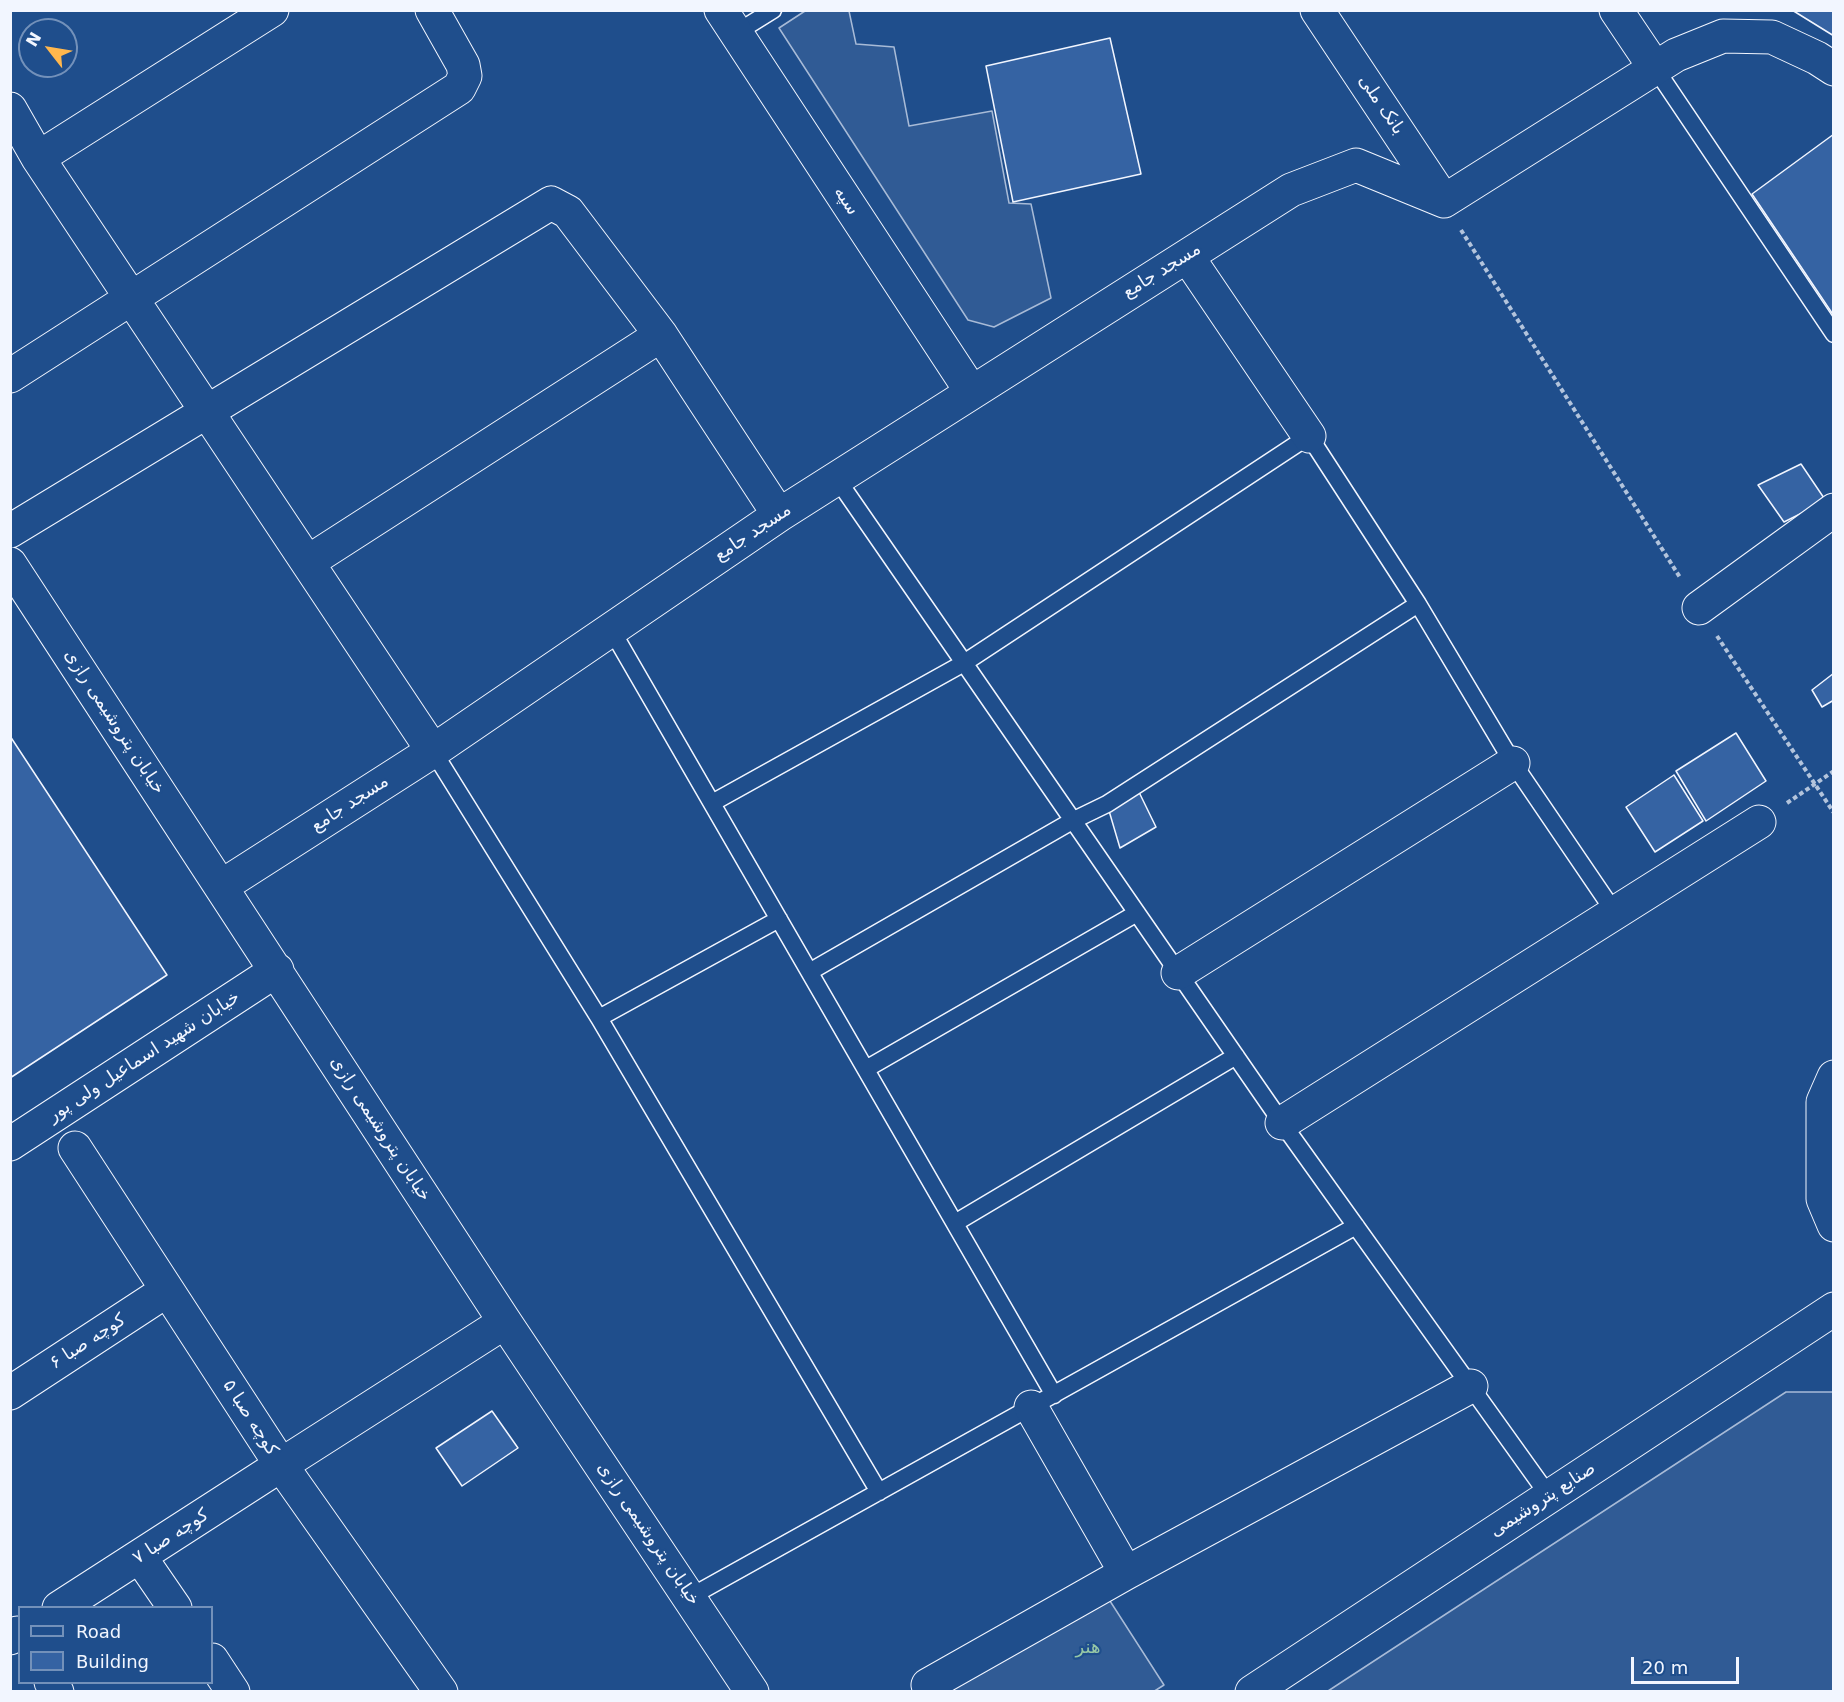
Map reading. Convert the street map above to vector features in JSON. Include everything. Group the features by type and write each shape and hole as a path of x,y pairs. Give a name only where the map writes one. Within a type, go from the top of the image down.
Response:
{"street":[{"path":"38,158 272,10"},
{"path":"10,376 459,88 465,76 463,65 432,10"},
{"name":"بانک ملی","path":"1317,10 1444,201"},
{"path":"1616,10 1655,68"},
{"name":"سپه","path":"729,22 971,391"},
{"path":"1444,201 1676,55 1723,36 1772,37 1817,58 1833,69"},
{"path":"10,109 38,158 433,751"},
{"name":"مسجد جامع","path":"222,886 433,751 779,516 971,391 1291,190 1356,165 1444,201"},
{"path":"10,531 551,203 568,212 661,335 779,516"},
{"path":"1187,256 1309,436"},
{"path":"308,562 661,335"},
{"path":"1699,608 1833,510"},
{"name":"خیابان پتروشیمی رازی","path":"10,564 277,970 505,1323 753,1692"},
{"path":"1178,973 1513,763"},
{"path":"1282,1123 1759,822"},
{"name":"خیابان شهید اسماعیل ولی پور","path":"10,1144 277,970"},
{"path":"1833,1077 1823,1102 1823,1199 1833,1225"},
{"name":"کوچه صبا ۵","path":"75,1148 166,1291 281,1464 505,1323"},
{"name":"کوچه صبا ۶","path":"10,1393 166,1291"},
{"name":"صنایع پتروشیمی","path":"1252,1692 1833,1309"},
{"path":"928,1685 1126,1573 1471,1386"},
{"path":"1042,1401 1126,1573"},
{"path":"281,1464 441,1692"},
{"name":"کوچه صبا ۷","path":"62,1606 281,1464"},
{"path":"140,1557 174,1606"},
{"path":"213,1662 233,1692"}],"lane":[{"path":"729,22 773,10"},
{"path":"1655,68 1833,334"},
{"path":"712,803 964,663 1309,436 1419,604 1513,763 1615,913"},
{"path":"837,479 1282,1123 1549,1496"},
{"path":"811,971 1072,821 1107,804 1419,604"},
{"path":"611,629 955,1223 1042,1401"},
{"path":"433,751 599,1018 879,1492"},
{"path":"866,1069 1137,913"},
{"path":"599,1018 779,919"},
{"path":"955,1223 1236,1056"},
{"path":"690,1597 1356,1226"}],"path":[{"path":"1444,201 1699,608 1833,813"},
{"path":"1759,822 1833,771"}],"shaded area":[{"path":"805,11 849,11 856,44 894,47 909,126 992,111 1009,203 1031,204 1051,298 994,327 968,320 779,28"},
{"path":"1786,1392 1833,1392 1833,1691 1328,1691"},
{"name":"هنر","path":"1101,1587 1164,1685 1153,1692 939,1692"}],"building":[{"path":"1792,10 1834,10 1834,36"},
{"path":"1110,38 1141,174 1013,202 986,66"},
{"path":"1834,134 1834,316 1752,194"},
{"path":"1801,464 1826,501 1784,522 1758,485"},
{"path":"1834,673 1834,700 1822,707 1812,690"},
{"path":"1736,733 1766,781 1706,821 1676,771"},
{"path":"10,736 167,975 10,1078"},
{"path":"1674,775 1703,821 1655,852 1626,807"},
{"path":"1136,786 1156,827 1120,848 1107,804"},
{"path":"492,1411 518,1448 462,1486 436,1448"}]}
